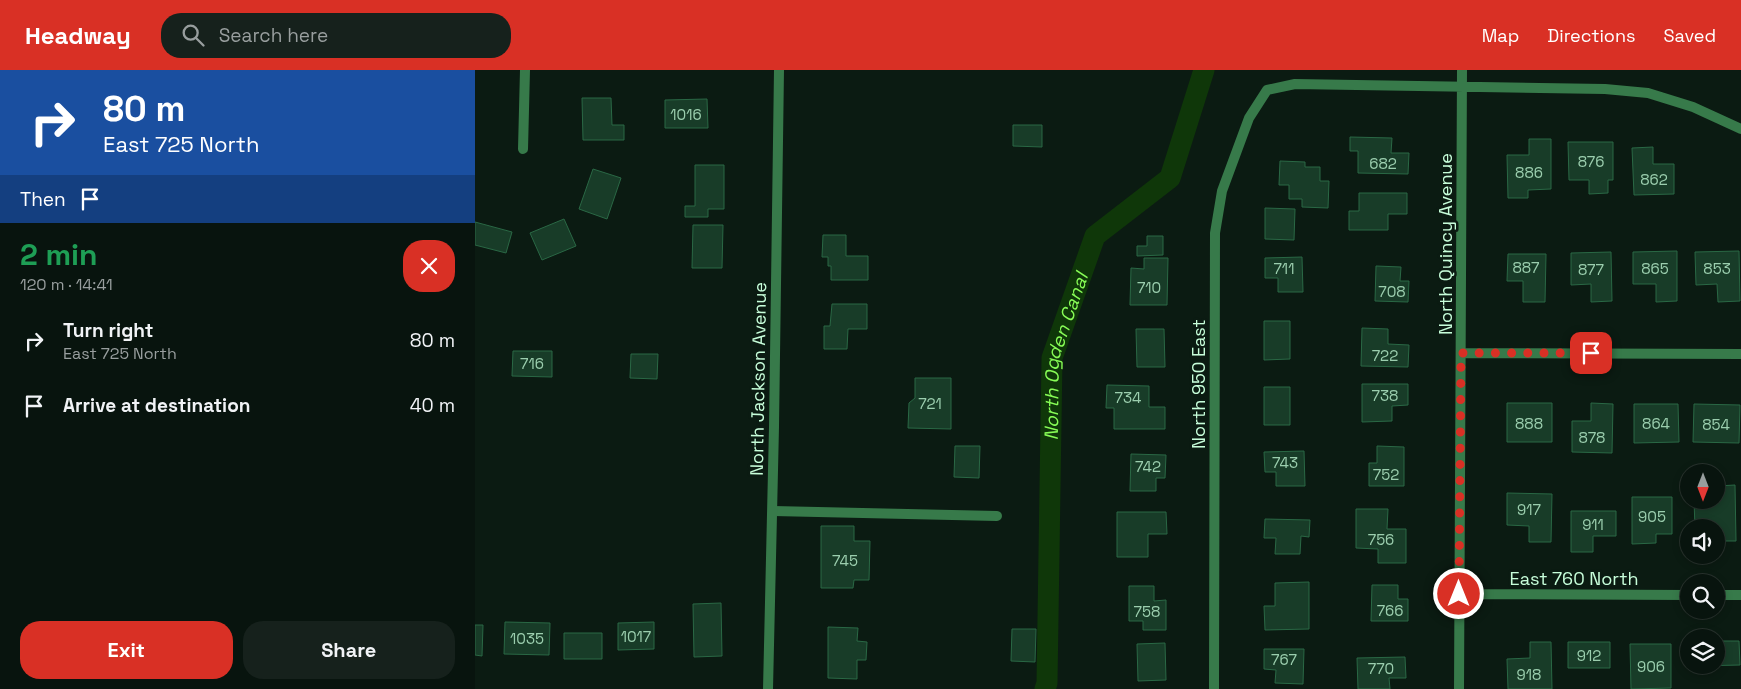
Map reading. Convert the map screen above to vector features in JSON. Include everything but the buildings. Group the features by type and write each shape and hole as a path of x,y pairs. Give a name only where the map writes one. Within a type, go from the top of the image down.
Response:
{"street":[{"path":"523,149 525,70"},
{"name":"North Jackson Avenue","path":"768,689 773,512 779,70"},
{"name":"North Quincy Avenue","path":"1459,689 1462,70"},
{"name":"North 950 East","path":"1214,689 1215,233 1222,191 1249,118 1267,90 1295,84 1462,86"},
{"path":"1462,86 1605,89 1648,93 1693,107 1741,129"},
{"path":"1461,353 1741,354"},
{"path":"773,512 997,516"},
{"name":"East 760 North","path":"1459,594 1680,595"},
{"path":"1725,595 1741,595"}],"waterway":[{"name":"North Ogden Canal","path":"1045,689 1047,683 1052,358 1095,236 1170,178 1204,70"}],"route":[{"path":"1459,594 1461,353 1591,353"}]}
